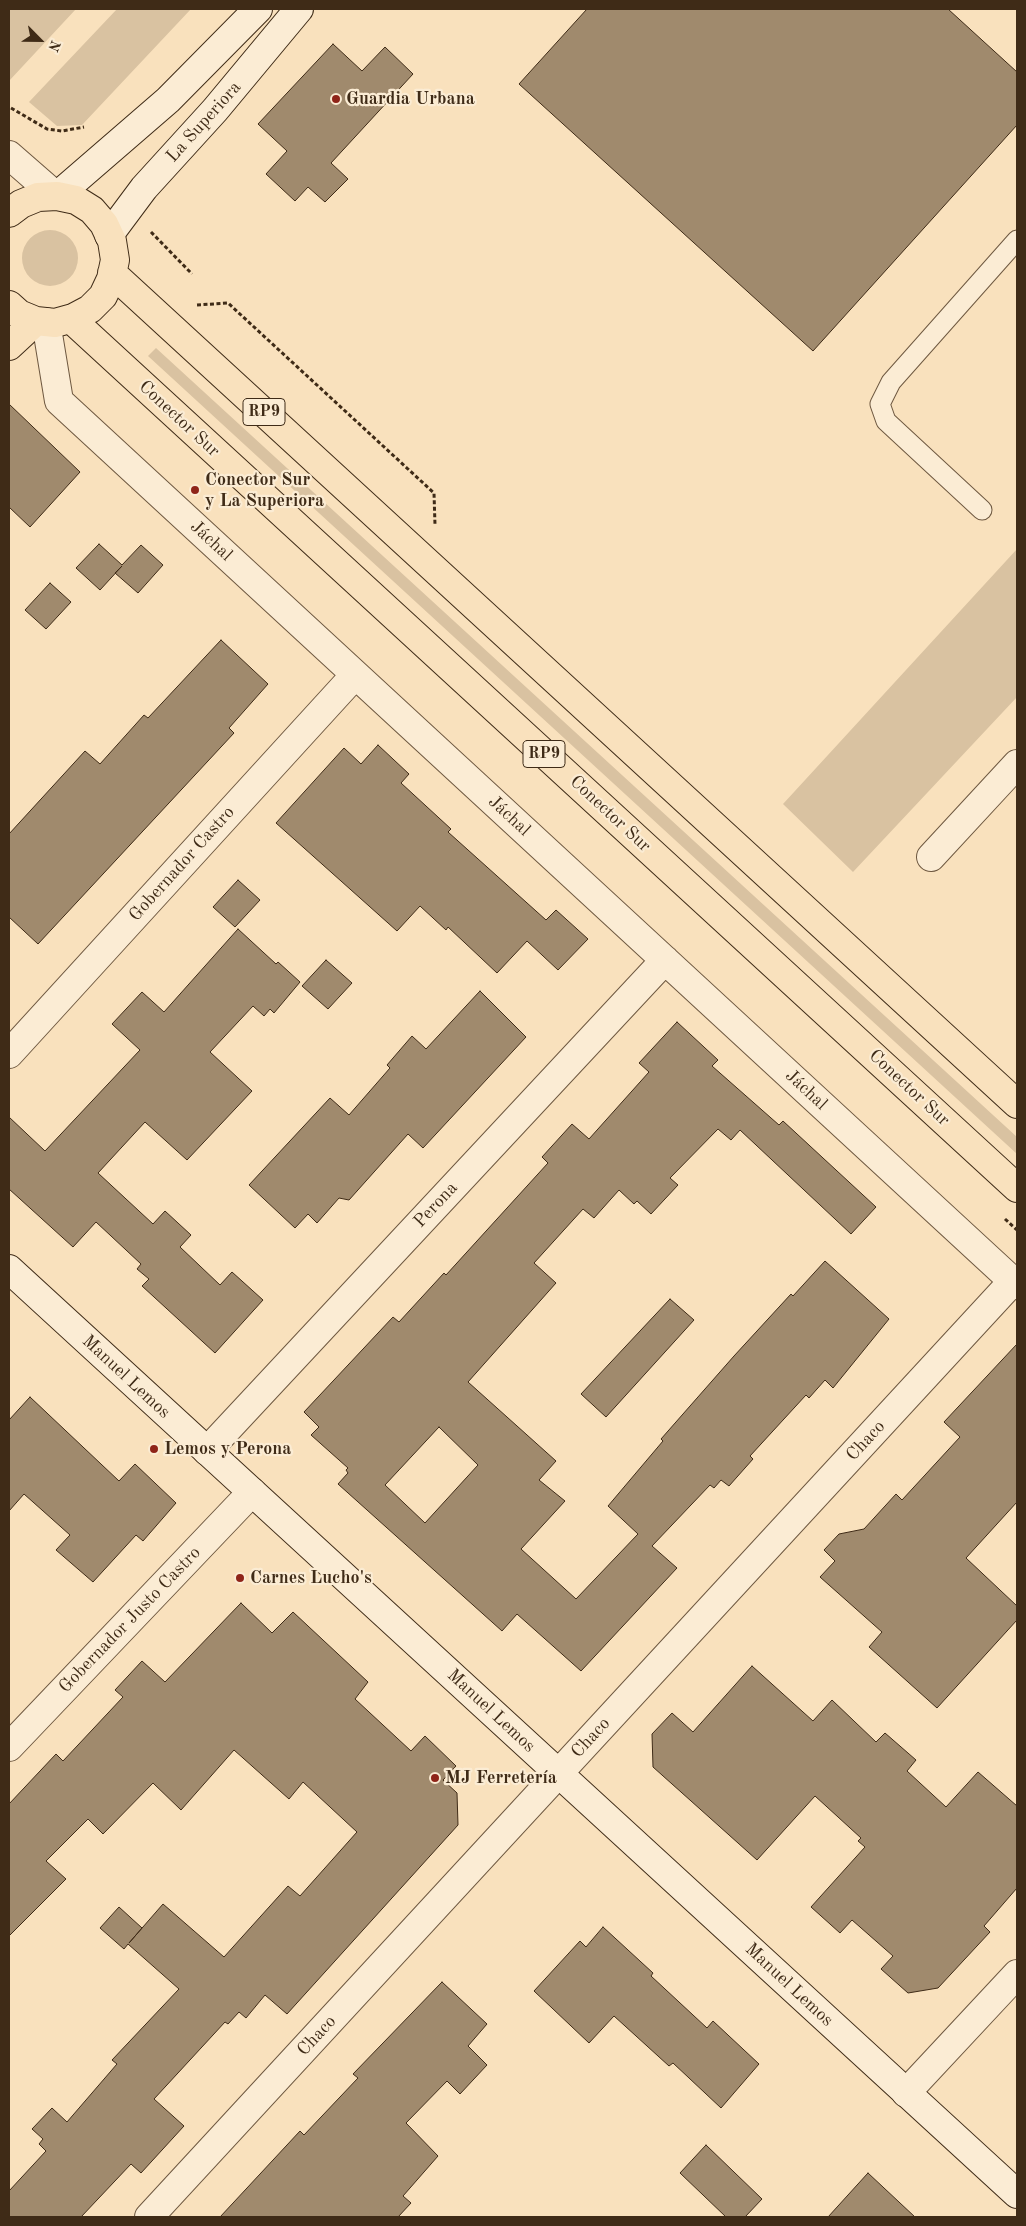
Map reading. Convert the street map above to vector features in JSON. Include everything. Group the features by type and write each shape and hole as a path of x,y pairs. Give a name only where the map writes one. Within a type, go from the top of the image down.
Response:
{"main road":[{"path":"9,213 21,204 38,197 56,196 76,200 92,210 104,224 110,235 115,260 103,296 90,309 51,321 9,346"},
{"name":"RP9","path":"112,273 1017,1104"},
{"name":"Conector Sur","path":"9,305 19,314 51,321 1017,1188"}],"street":[{"path":"9,155 56,196 168,100 258,9"},
{"name":"La Superiora","path":"110,235 144,188 227,96 299,9"},
{"name":"Jáchal","path":"51,321 59,401 1015,1283"},
{"name":"Gobernador Castro","path":"9,1054 356,674"},
{"path":"931,857 1017,764"},
{"name":"Perona","path":"207,1451 665,960"},
{"name":"Manuel Lemos","path":"9,1269 1017,2194"},
{"name":"Chaco","path":"149,2217 1015,1283"},
{"name":"Gobernador Justo Castro","path":"9,1747 252,1492"},
{"path":"906,2093 1017,1974"}],"lane":[{"path":"982,510 886,421 880,404 891,382 1017,240"}],"path":[{"path":"11,108 47,129 62,131 83,128 90,123"},
{"path":"193,306 228,302 434,493 435,528"}],"shaded area":[{"path":"9,9 76,9 9,81"},
{"path":"117,9 191,9 82,125 57,126 29,102"},
{"path":"45,230 55,230 70,238 76,247 78,258 76,269 70,278 55,286 45,286 34,281 27,274 22,263 22,253 27,242 34,235"},
{"path":"156,348 1017,1137 1017,1154 148,356"},
{"path":"1017,549 1017,697 853,872 783,804"}],"building":[{"path":"587,9 948,9 1017,72 1017,125 813,351 519,84"},
{"name":"Guardia Urbana","path":"333,44 362,71 385,47 413,74 331,163 348,179 325,202 308,187 295,201 266,174 287,151 258,124"},
{"path":"9,404 80,472 30,527 9,507"},
{"path":"99,544 122,565 141,545 163,565 138,593 115,573 100,590 76,568"},
{"path":"50,583 71,602 46,629 25,610"},
{"path":"221,640 268,684 229,728 234,733 38,944 9,917 9,834 85,751 100,764 144,715 148,718"},
{"path":"378,745 409,774 401,783 451,829 448,832 546,920 556,910 588,939 558,970 527,941 497,973 448,927 446,930 420,906 397,931 276,823 344,748 361,764"},
{"path":"238,880 260,900 235,927 213,907"},
{"path":"238,929 276,964 278,962 300,982 274,1013 270,1009 264,1016 253,1006 210,1052 252,1091 187,1160 145,1122 98,1173 153,1224 165,1211 191,1235 180,1247 220,1285 232,1272 263,1300 215,1353 142,1286 149,1279 137,1269 141,1264 96,1222 73,1247 9,1189 9,1117 45,1151 140,1050 112,1024 142,992 164,1012"},
{"path":"326,960 352,983 328,1009 302,986"},
{"path":"480,991 526,1037 423,1148 408,1134 349,1200 339,1198 317,1223 308,1214 295,1228 249,1185 330,1098 349,1115 390,1068 387,1065 412,1036 426,1049"},
{"path":"677,1022 718,1060 712,1066 779,1125 783,1121 876,1207 851,1234 740,1130 731,1140 718,1129 670,1178 678,1185 651,1214 637,1201 634,1204 619,1190 594,1218 583,1209 534,1263 556,1283 468,1382 556,1461 539,1480 565,1501 521,1549 576,1599 638,1534 608,1506 663,1441 661,1439 734,1356 791,1294 793,1296 825,1261 889,1319 833,1388 825,1380 809,1398 806,1395 750,1456 753,1459 729,1486 721,1480 714,1488 710,1485 652,1546 677,1568 581,1671 517,1614 502,1631 338,1484 348,1473 346,1470 348,1468 311,1435 319,1427 304,1412 393,1317 399,1322 444,1273 446,1275 548,1163 542,1157 572,1124 589,1139 649,1072 639,1063","holes":["439,1427 478,1465 425,1523 385,1485"]},
{"path":"670,1299 694,1320 606,1417 581,1394"},
{"path":"1017,1344 1017,1502 966,1558 1017,1606 1017,1620 937,1708 869,1647 882,1632 820,1577 835,1561 824,1550 839,1534 864,1529 896,1494 902,1500 960,1437 944,1422"},
{"path":"30,1397 119,1481 135,1464 176,1503 143,1541 136,1535 93,1582 56,1550 70,1535 24,1494 9,1511 9,1420"},
{"path":"241,1603 272,1633 293,1612 368,1682 355,1699 411,1751 425,1736 456,1766 443,1780 457,1793 458,1825 287,2014 265,1995 246,2018 239,2012 228,2024 225,2022 154,2099 184,2126 141,2173 131,2164 81,2217 9,2217 9,2191 46,2151 39,2144 43,2139 32,2129 52,2108 67,2122 117,2064 112,2060 179,1989 128,1944 124,1949 100,1928 119,1907 142,1928 129,1943 163,1904 224,1957 288,1886 300,1896 357,1832 303,1782 289,1799 234,1750 181,1810 153,1783 103,1834 88,1819 46,1861 66,1879 9,1936 9,1804 56,1754 63,1761 123,1697 115,1690 142,1661 165,1682"},
{"path":"752,1666 813,1721 832,1700 876,1742 885,1733 916,1760 907,1771 946,1807 978,1772 1017,1806 1017,1888 984,1926 990,1932 938,1988 908,1993 881,1969 893,1956 852,1920 840,1933 811,1907 865,1847 858,1841 861,1838 815,1796 757,1860 653,1767 652,1734 672,1713 693,1732"},
{"path":"603,1927 653,1973 651,1976 707,2028 713,2021 759,2064 721,2108 673,2063 669,2066 614,2016 589,2043 534,1991 580,1941 586,1947"},
{"path":"442,1982 487,2024 468,2046 487,2065 460,2094 447,2081 406,2123 438,2156 403,2196 411,2203 398,2217 220,2217 300,2131 304,2135 358,2078 353,2074"},
{"path":"706,2145 762,2199 745,2217 726,2217 680,2173"},
{"path":"868,2173 915,2217 828,2217"}],"place":[{"name":"Guardia Urbana","path":"336,99"},
{"name":"Conector Sur y La Superiora","path":"195,490"},
{"name":"Lemos y Perona","path":"154,1449"},
{"name":"Carnes Lucho's","path":"240,1578"},
{"name":"MJ Ferretería","path":"435,1778"}]}
